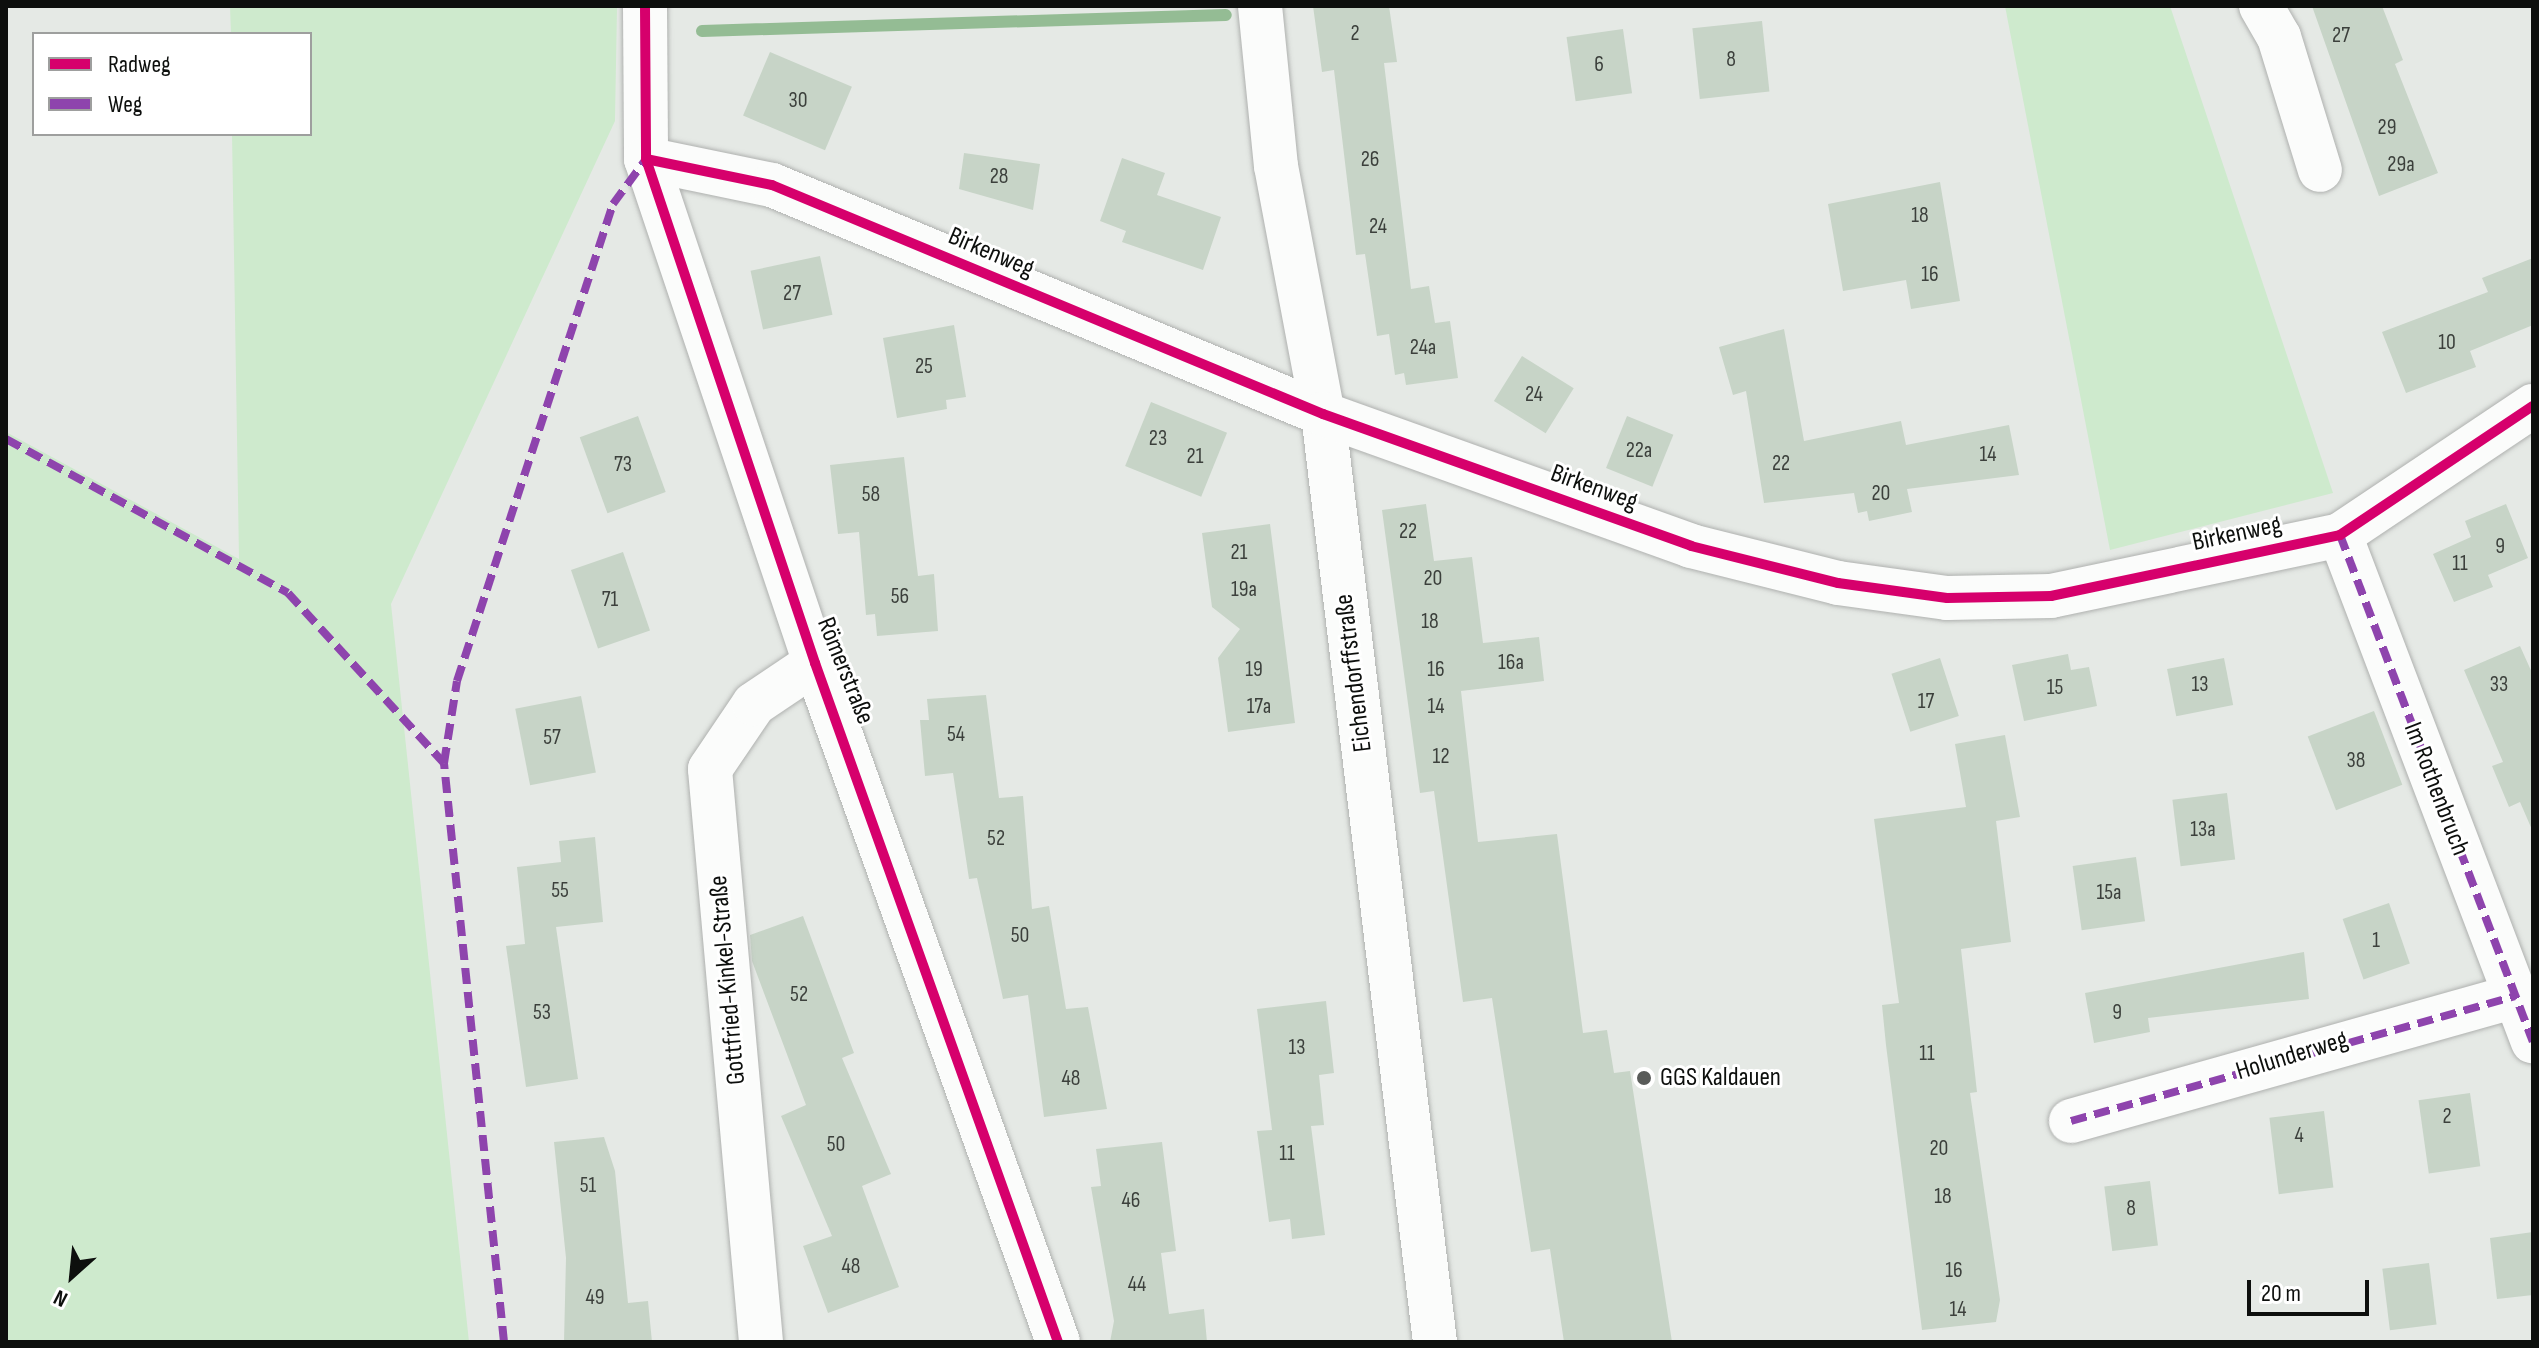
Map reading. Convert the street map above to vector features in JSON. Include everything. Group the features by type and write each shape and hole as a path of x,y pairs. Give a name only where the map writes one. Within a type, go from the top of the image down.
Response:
{"street":[{"name":"Römerstraße","path":"645,6 646,159 815,663 1058,1342"},
{"name":"Eichendorffstraße","path":"1260,6 1276,166 1323,414 1435,1342"},
{"path":"2261,6 2279,37 2320,170"},
{"name":"Birkenweg","path":"646,159 772,185 1323,414 1691,546 1838,583 1947,598 2051,596 2340,535 2533,406"},
{"name":"Im Rothenbruch","path":"2340,535 2533,1042"},
{"name":"Gottfried-Kinkel-Straße","path":"761,1342 710,769 754,704 815,663"},
{"name":"Holunderweg","path":"2071,1121 2515,996"}],"green space":[{"path":"230,6 617,6 615,121 391,604 469,1342 6,1342 6,432 239,559 232,136 312,136 312,32 231,32"},
{"path":"2005,6 2170,6 2333,493 2110,550"}],"building":[{"path":"1313,6 1389,6 1397,62 1384,63 1411,289 1429,286 1435,323 1450,321 1458,378 1406,385 1404,373 1395,375 1389,334 1377,336 1365,254 1356,255 1334,70 1322,72"},
{"path":"2312,6 2382,6 2403,60 2395,64 2438,173 2379,196"},
{"path":"1762,21 1769,92 1700,99 1692,28"},
{"path":"1623,29 1632,93 1576,101 1567,37"},
{"path":"770,52 852,87 825,150 743,116"},
{"path":"964,153 1040,164 1033,210 959,189"},
{"path":"1122,158 1165,173 1157,195 1221,217 1203,270 1122,242 1126,231 1100,221"},
{"path":"1940,182 1960,301 1911,309 1906,280 1843,291 1828,204"},
{"path":"820,256 832,315 763,329 751,271"},
{"path":"2533,258 2533,325 2470,351 2476,367 2406,393 2382,332 2488,292 2482,278"},
{"path":"954,325 966,397 946,400 947,409 897,418 883,338"},
{"path":"1784,329 1804,441 1901,421 1906,445 2009,425 2019,475 1907,489 1912,512 1869,521 1867,511 1858,513 1854,493 1764,503 1746,391 1733,395 1719,347"},
{"path":"1522,356 1574,388 1546,433 1494,401"},
{"path":"1151,402 1227,433 1201,497 1125,466"},
{"path":"638,416 666,492 607,513 580,437"},
{"path":"1627,416 1673,435 1652,487 1606,468"},
{"path":"904,457 918,576 934,574 938,631 877,636 875,614 866,615 859,532 838,534 830,465"},
{"path":"1426,504 1434,561 1472,557 1483,643 1539,637 1544,681 1461,691 1478,842 1557,834 1583,1033 1607,1030 1614,1073 1630,1071 1672,1342 1564,1342 1550,1249 1531,1252 1492,998 1463,1002 1434,791 1420,793 1382,510"},
{"path":"2506,504 2528,558 2488,575 2493,587 2454,602 2433,554 2471,537 2465,521"},
{"path":"1270,524 1295,723 1228,732 1218,658 1240,629 1212,607 1202,533"},
{"path":"623,552 650,630 598,648 571,570"},
{"path":"2520,646 2533,675 2533,832 2520,802 2509,807 2492,766 2503,762 2464,670"},
{"path":"2068,654 2071,670 2089,667 2097,706 2024,721 2012,665"},
{"path":"1940,658 1959,716 1910,732 1891,674"},
{"path":"2224,658 2233,705 2176,716 2167,669"},
{"path":"986,695 999,798 1023,796 1032,909 1049,906 1066,1009 1088,1007 1107,1109 1044,1117 1028,995 1003,999 977,878 969,879 953,773 925,776 920,720 929,720 927,699"},
{"path":"581,696 596,773 530,785 515,709"},
{"path":"2374,711 2402,785 2336,810 2308,736"},
{"path":"2005,735 2020,817 1996,821 2011,942 1961,949 1977,1092 1970,1093 2000,1300 1996,1322 1922,1330 1882,1005 1899,1003 1874,819 1966,807 1955,744"},
{"path":"2227,793 2235,860 2181,866 2172,800"},
{"path":"595,837 603,922 556,927 578,1079 526,1087 506,946 525,944 517,867 561,862 559,841"},
{"path":"2136,857 2145,921 2082,930 2073,866"},
{"path":"2389,903 2410,964 2364,979 2343,919"},
{"path":"803,916 854,1053 842,1058 891,1174 862,1186 899,1287 828,1313 803,1246 832,1236 781,1116 806,1105 752,961 750,935"},
{"path":"2304,952 2309,999 2148,1018 2150,1032 2094,1043 2085,993"},
{"path":"1326,1001 1334,1073 1319,1075 1324,1125 1311,1126 1325,1235 1292,1239 1290,1219 1269,1222 1257,1131 1272,1130 1257,1009"},
{"path":"2470,1093 2480,1166 2429,1174 2419,1100"},
{"path":"2324,1111 2333,1187 2279,1194 2269,1118"},
{"path":"604,1137 615,1171 628,1303 648,1301 652,1342 564,1342 566,1258 554,1142"},
{"path":"1162,1142 1176,1251 1161,1253 1169,1314 1204,1309 1207,1342 1110,1342 1114,1321 1091,1187 1101,1186 1096,1149"},
{"path":"2150,1181 2158,1246 2112,1251 2104,1187"},
{"path":"2533,1232 2533,1295 2497,1299 2490,1238"},
{"path":"2429,1263 2437,1325 2390,1330 2382,1269"}],"waterway":[{"path":"702,31 1226,15"}],"marked path":[{"path":"504,1342 444,763 457,681 613,204 646,159"},
{"path":"6,439 288,593 444,763"},
{"path":"2340,535 2533,1042"},
{"path":"2071,1121 2515,996"}],"cycle path":[{"path":"645,6 646,159 815,663 1058,1342"},
{"path":"646,159 772,185 1323,414 1691,546 1838,583 1947,598 2051,596 2340,535 2533,406"}],"place":[{"name":"GGS Kaldauen","path":"1644,1078"}]}
